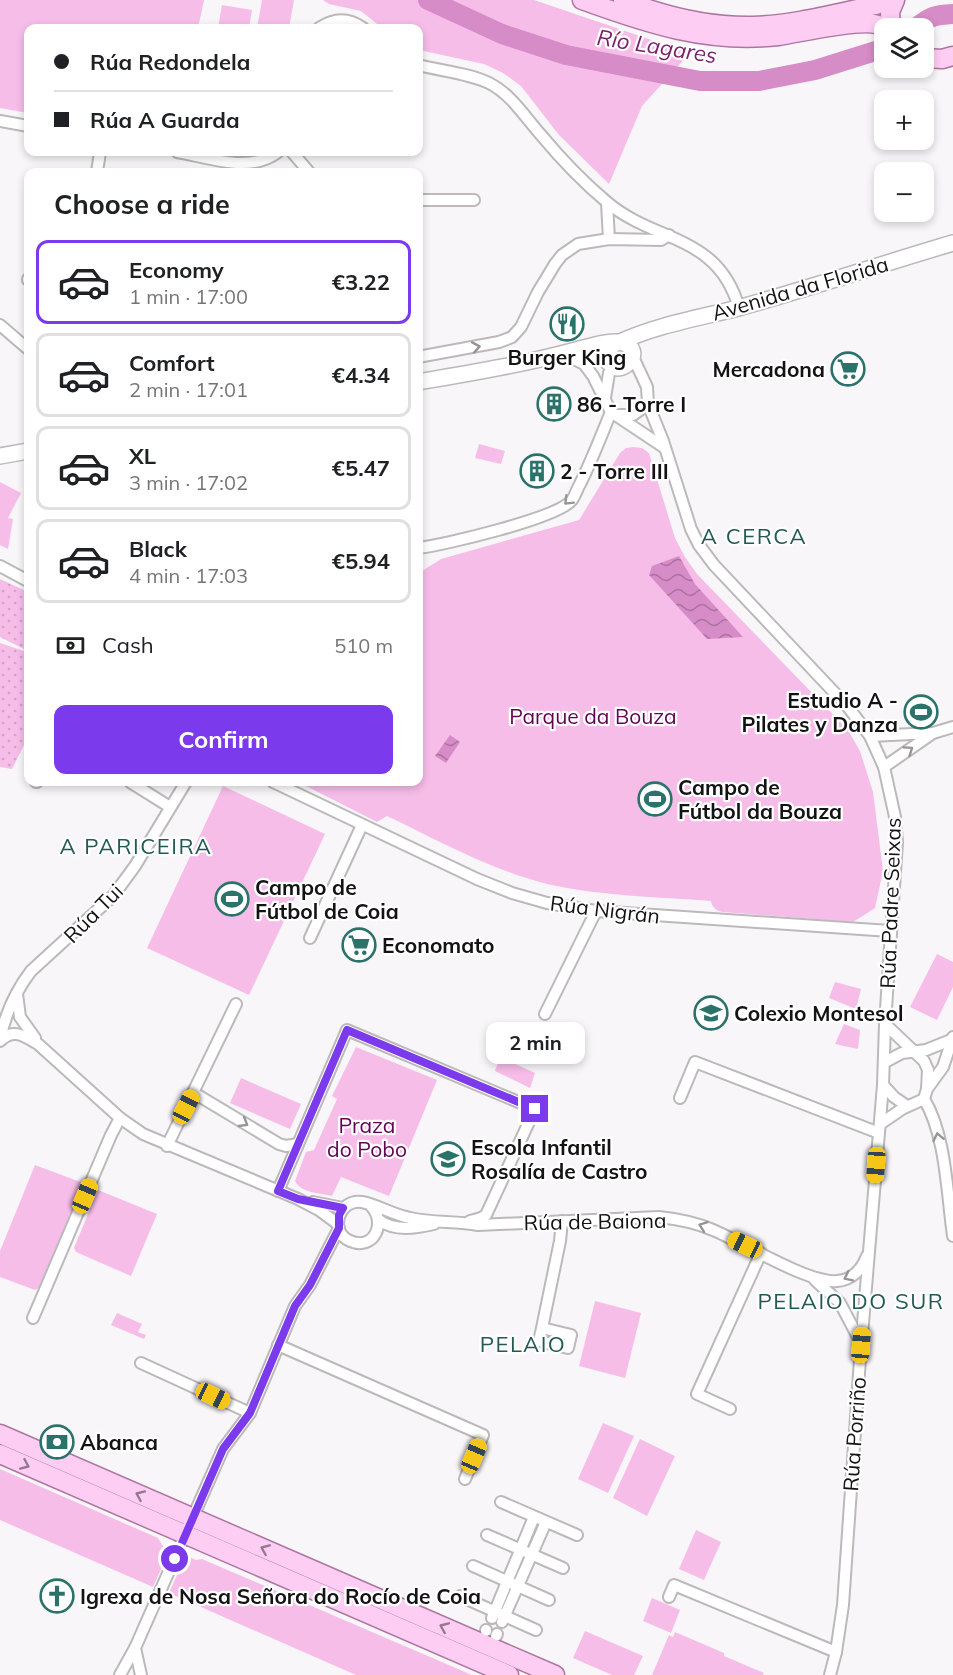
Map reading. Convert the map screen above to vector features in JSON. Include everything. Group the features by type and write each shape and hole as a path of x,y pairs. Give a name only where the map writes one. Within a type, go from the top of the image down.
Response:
{"main road":[{"path":"582,0 666,28 733,39 777,36 848,24 874,26"},
{"path":"623,0 687,20 755,26 813,18 876,5 883,0"},
{"path":"888,18 895,0"},
{"path":"934,59 953,56"},
{"name":"Avenida da Florida","path":"423,381 558,355 593,345 625,348 647,332 739,308 952,244"},
{"path":"578,349 617,368 627,366 625,348 607,352 610,364"},
{"path":"0,456 24,452"},
{"path":"0,1434 194,1518 493,1629 555,1675"},
{"path":"0,1454 508,1675"}],"street":[{"path":"326,24 341,19 356,24"},
{"path":"423,66 476,78 502,92 553,149 607,202 628,217 698,251 723,272 734,290 739,308"},
{"path":"0,121 24,125"},
{"path":"199,156 249,163 270,156"},
{"path":"295,156 306,168"},
{"path":"423,200 474,200"},
{"path":"607,202 609,239"},
{"path":"622,239 635,233 641,223"},
{"path":"423,356 498,342 512,337 518,332 538,292 562,255 578,244 609,239 661,240 669,235"},
{"path":"0,325 24,342"},
{"name":"Rúa Padre Seixas","path":"625,348 646,387 648,404 691,529 703,550 714,565 848,707 870,735 884,767 895,817 897,842 890,931 885,1062"},
{"path":"558,355 570,357 584,364 615,413 665,448"},
{"path":"605,398 610,364"},
{"path":"615,413 633,415 648,404"},
{"path":"423,548 438,546 494,531 558,510 571,501 615,413"},
{"path":"0,566 24,579"},
{"path":"870,735 933,733 953,727"},
{"path":"884,767 933,733"},
{"path":"136,786 170,807"},
{"name":"Rúa Tui","path":"0,1040 8,1009 21,984 31,971 113,896 130,874 183,786"},
{"name":"Rúa Nigrán","path":"281,786 494,886 539,901 597,911 890,931"},
{"path":"310,938 363,825"},
{"path":"545,1014 597,911"},
{"name":"Rúa de Baiona","path":"17,994 20,1017 38,1044"},
{"path":"167,1146 236,1004"},
{"path":"885,1024 915,1051 928,1070 926,1094 940,1144 953,1236"},
{"path":"278,1191 347,1030 535,1109 486,1215 464,1222"},
{"name":"Rúa de Baiona","path":"0,1040 10,1034 24,1035 38,1044 120,1118 150,1138 298,1199 323,1212 338,1226 346,1239 353,1242 364,1242 375,1234 379,1220 392,1228 417,1228 438,1223 464,1222 478,1225 659,1217 687,1220 813,1278 833,1282 852,1277 864,1263 870,1250"},
{"path":"908,1106 894,1097 883,1085 885,1062 902,1053 926,1050 952,1038"},
{"path":"680,1098 695,1062 880,1129 926,1094 943,1067 952,1038"},
{"name":"Rúa Porriño","path":"830,1675 843,1605 861,1345 883,1085"},
{"path":"194,1093 279,1144 286,1146 298,1144"},
{"path":"33,1318 120,1118"},
{"name":"Rúa de Baiona","path":"298,1199 343,1208 359,1202 409,1218 438,1223"},
{"path":"371,1206 379,1220"},
{"path":"122,1672 194,1518 223,1449 250,1413 278,1344 299,1298 310,1285 338,1226 339,1215 343,1208"},
{"path":"542,1328 560,1241 561,1221"},
{"path":"730,1409 697,1394 761,1253"},
{"name":"Rúa de Baiona","path":"813,1278 840,1303 848,1314 861,1345"},
{"path":"278,1344 483,1435 465,1479"},
{"path":"141,1362 250,1413"},
{"path":"501,1502 577,1535"},
{"path":"493,1629 512,1584 521,1549 534,1517"},
{"path":"512,1584 532,1554 546,1522"},
{"path":"487,1535 563,1568"},
{"path":"473,1566 549,1600"},
{"path":"669,1598 674,1585 836,1652"},
{"path":"460,1596 493,1629 536,1630"},
{"path":"135,1648 141,1675"},
{"path":"122,1672 133,1670 141,1675"}],"green space":[{"path":"0,0 204,0 199,24 24,24 24,112 0,108"},
{"path":"262,0 294,0 290,24 258,24"},
{"path":"323,0 534,0 690,53 642,106 609,184 559,135 521,86 503,73 484,64 423,51 423,24 377,24 361,11 329,4"},
{"path":"222,5 252,10 250,24 219,24"},
{"path":"479,444 505,451 501,464 475,458"},
{"name":"Parque da Bouza","path":"626,448 642,448 649,453 675,538 697,574 848,730 860,751 873,792 883,871 875,908 853,922 722,912 714,908 711,901 608,894 547,884 485,863 387,816 377,822 306,786 423,786 423,570 441,559 579,520 620,453"},
{"path":"0,482 21,493 8,518 13,519 8,549 0,545"},
{"path":"0,579 24,590 24,649 0,637"},
{"path":"0,643 24,651 24,745 12,769 0,767"},
{"name":"Campo de Fútbol de Coia","path":"223,786 325,834 249,995 147,948"},
{"path":"937,954 953,962 953,987 937,1020 910,1007"},
{"path":"835,982 861,989 856,1009 829,998"},
{"path":"844,1024 860,1030 858,1049 835,1044"},
{"name":"Praza do Pobo","path":"356,1047 437,1080 389,1196 341,1177 332,1196 301,1188 295,1181 306,1152 314,1150 337,1099 332,1096"},
{"path":"500,1057 535,1073 530,1088 495,1071"},
{"path":"241,1078 301,1104 290,1129 230,1103"},
{"path":"35,1165 83,1183 40,1287 35,1290 0,1277 0,1251"},
{"path":"98,1190 157,1214 131,1276 76,1252 74,1248"},
{"path":"595,1301 641,1313 625,1378 579,1366"},
{"path":"117,1313 142,1324 138,1332 146,1335 144,1339 111,1325"},
{"path":"603,1423 634,1436 608,1493 578,1479"},
{"path":"640,1439 675,1456 647,1516 613,1498"},
{"path":"0,1469 158,1538 162,1545 170,1549 153,1587 0,1520"},
{"path":"696,1530 721,1542 704,1580 679,1569"},
{"path":"187,1556 196,1560 202,1559 472,1675 356,1675 169,1593"},
{"path":"652,1598 680,1610 671,1633 643,1621"},
{"path":"585,1631 643,1656 634,1675 612,1675 573,1658"},
{"path":"675,1632 764,1673 763,1675 652,1675 669,1635 673,1637"}],"water":[{"path":"679,556 695,584 743,637 707,639 649,575 652,566"},
{"path":"450,735 460,742 446,763 435,756"}],"waterway":[{"name":"Río Lagares","path":"428,0 502,34 566,55 700,81 759,81 815,70 874,51"},
{"name":"Río Lagares","path":"931,18 953,14"}],"place":[{"name":"Burger King","path":"567,324"},
{"name":"Mercadona","path":"848,369"},
{"name":"86 - Torre I","path":"554,404"},
{"name":"2 - Torre III","path":"537,471"},
{"name":"Estudio A - Pilates y Danza","path":"921,712"},
{"name":"Campo de Fútbol da Bouza","path":"655,799"},
{"name":"Campo de Fútbol de Coia","path":"232,899"},
{"name":"Economato","path":"359,945"},
{"name":"Colexio Montesol","path":"711,1013"},
{"name":"Escola Infantil Rosalía de Castro","path":"448,1159"},
{"name":"Abanca","path":"57,1442"},
{"name":"Igrexa de Nosa Señora do Rocío de Coia","path":"57,1596"}],"district":[{"name":"A CERCA","path":"754,536"},
{"name":"A PARICEIRA","path":"136,846"},
{"name":"PELAIO DO SUR","path":"851,1301"},
{"name":"PELAIO","path":"523,1344"}],"route":[{"path":"175,1559 223,1449 250,1413 295,1306 310,1285 339,1228 339,1215 343,1208 324,1206 278,1191 347,1030 535,1109"}]}
